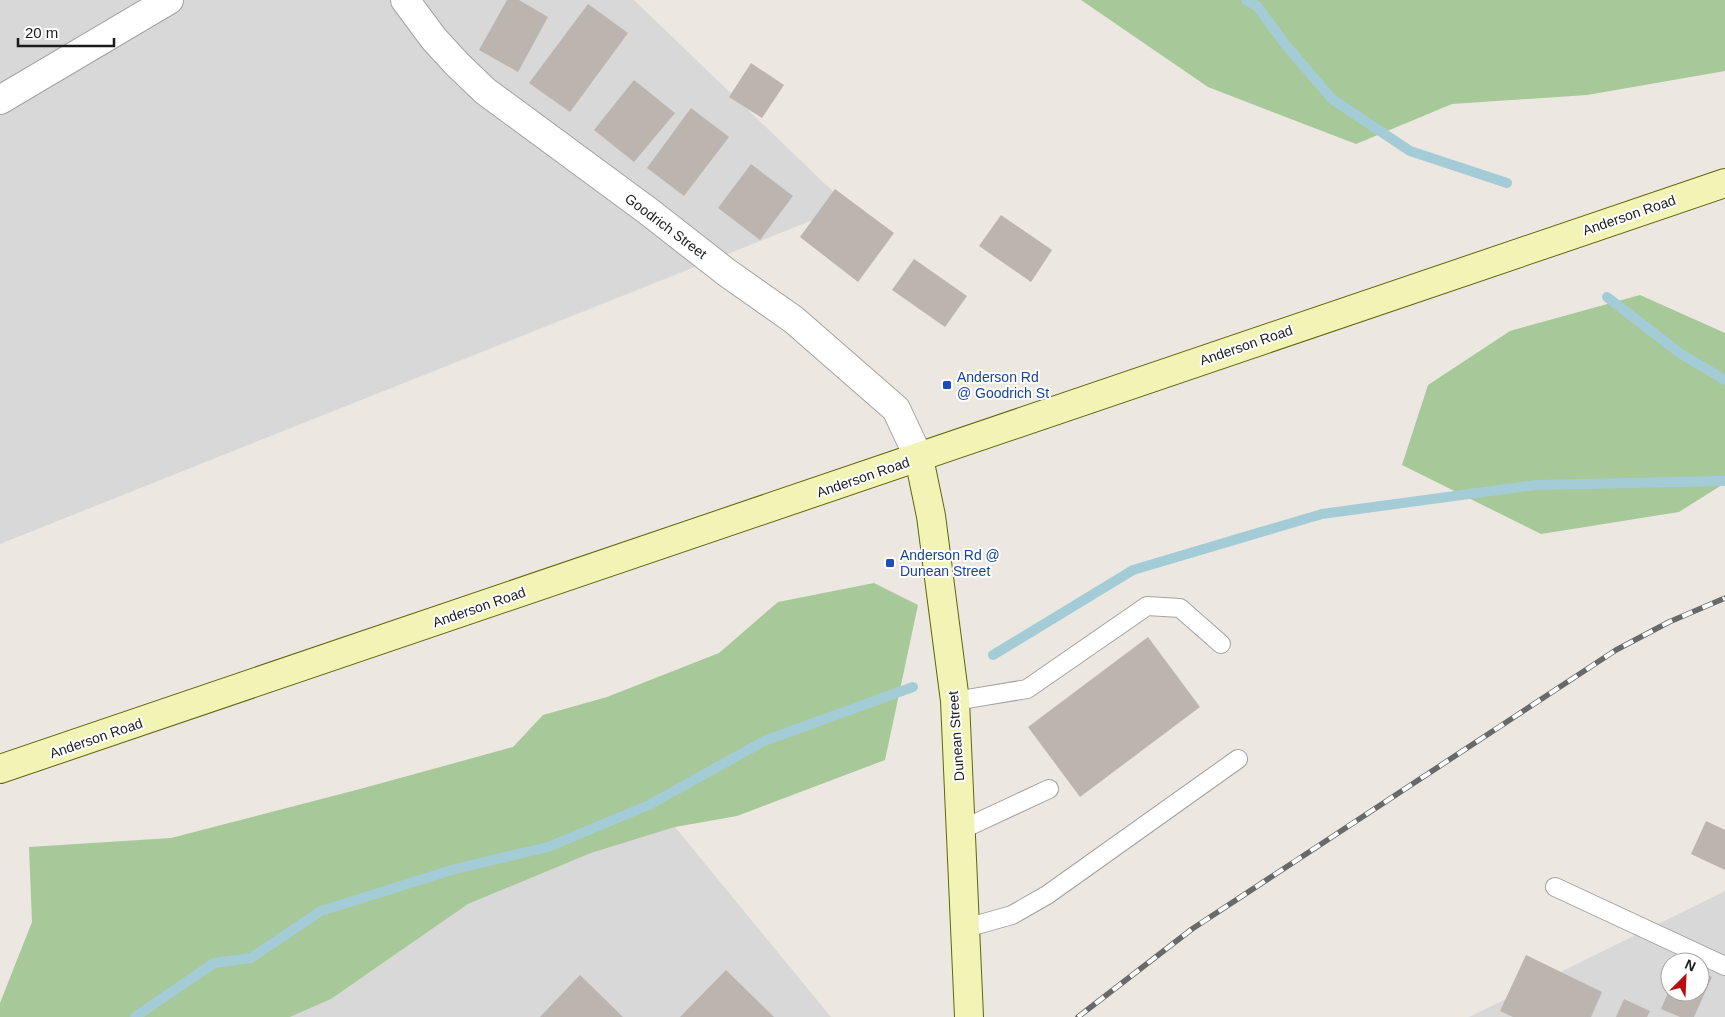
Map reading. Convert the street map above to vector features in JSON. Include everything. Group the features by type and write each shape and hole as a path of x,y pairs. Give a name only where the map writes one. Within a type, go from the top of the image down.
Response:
{"main road":[{"name":"Anderson Road","path":"0,770 1725,183"},
{"name":"Dunean Street","path":"919,458 931,516 955,701 966,928 966,1016"}],"street":[{"path":"0,100 169,0"},
{"name":"Goodrich Street","path":"405,0 434,39 485,91 648,211 726,272 794,320 896,409 919,458"}],"lane":[{"path":"955,701 1027,689 1147,606 1180,608 1221,644"},
{"path":"966,928 1012,915 1047,895 1238,759"},
{"path":"961,830 1049,789"},
{"path":"1555,888 1725,966"}],"shaded area":[{"path":"0,0 634,0 848,206 0,544"},
{"path":"675,827 831,1017 290,1017 331,999 468,904 591,853"},
{"path":"1725,891 1725,1017 1469,1017"}],"green space":[{"path":"1081,0 1725,0 1725,71 1587,95 1452,104 1356,144 1208,87"},
{"path":"1640,295 1725,333 1725,483 1679,512 1541,534 1402,465 1428,385 1510,331"},
{"path":"874,583 918,605 885,760 737,816 675,827 591,853 468,904 331,999 290,1017 0,1017 0,1003 32,922 29,847 171,838 513,747 543,715 607,697 719,653 778,602"}],"building":[{"path":"507,0 519,0 548,17 518,72 479,50"},
{"path":"588,4 628,33 570,112 529,83"},
{"path":"751,63 784,85 762,118 729,97"},
{"path":"634,80 675,113 634,162 594,130"},
{"path":"691,108 729,137 684,196 647,168"},
{"path":"751,164 793,196 760,240 718,208"},
{"path":"835,189 894,233 858,282 800,237"},
{"path":"1001,215 1052,250 1031,282 979,246"},
{"path":"914,259 967,296 945,327 892,290"},
{"path":"1148,637 1200,707 1080,797 1028,727"},
{"path":"1706,821 1725,830 1725,870 1691,854"},
{"path":"1526,955 1602,992 1591,1017 1513,1017 1500,1011"},
{"path":"726,970 774,1017 680,1017"},
{"path":"580,975 623,1017 540,1017"},
{"path":"1624,999 1650,1011 1647,1017 1616,1017"},
{"path":"1664,1002 1701,1002 1694,1017 1680,1017 1661,1009"}],"waterway":[{"path":"1246,0 1257,6 1285,44 1332,99 1410,151 1507,183"},
{"path":"1607,297 1681,354 1725,380"},
{"path":"993,655 1133,570 1322,514 1535,485 1725,481"},
{"path":"135,1017 214,963 251,958 321,911 455,869 548,847 649,805 764,741 913,687"}],"railway":[{"path":"1078,1017 1192,929 1616,650 1669,622 1725,598"}],"place":[{"name":"Anderson Rd @ Goodrich St","path":"947,385"},
{"name":"Anderson Rd @ Dunean Street","path":"890,563"}]}
